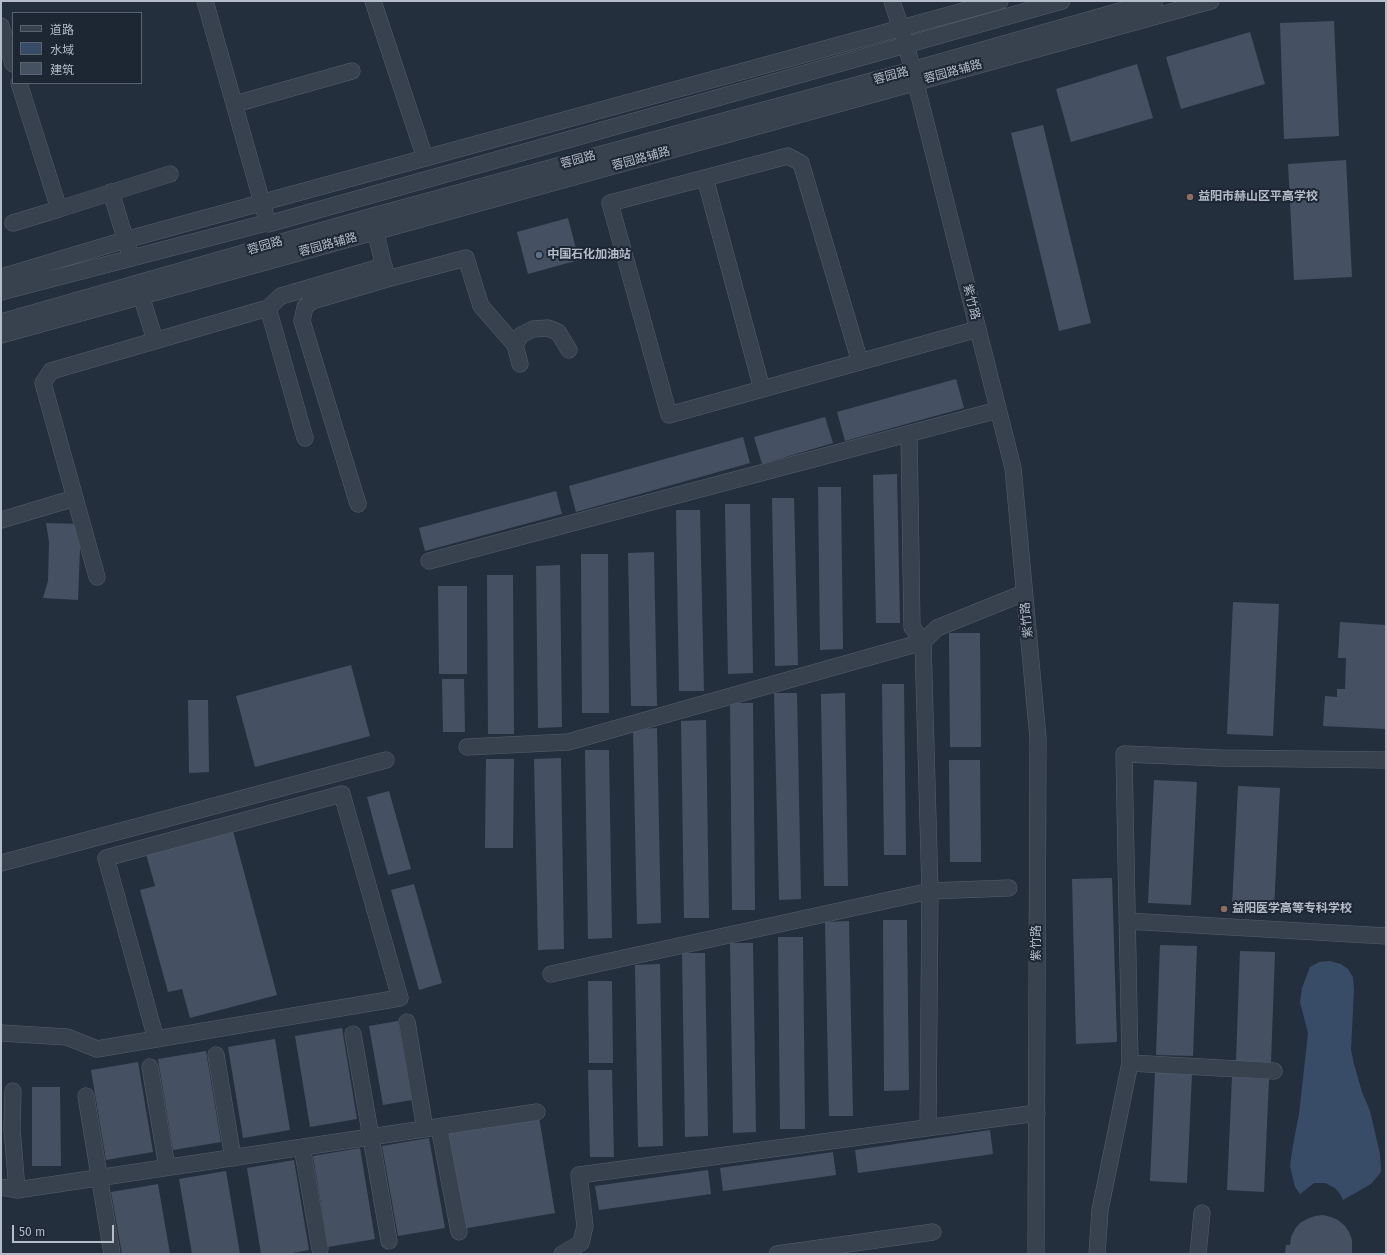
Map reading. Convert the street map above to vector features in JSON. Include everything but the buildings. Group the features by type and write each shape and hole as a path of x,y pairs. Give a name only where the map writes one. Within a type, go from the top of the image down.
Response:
{"street":[{"path":"206,1 268,224"},
{"path":"373,1 425,158"},
{"name":"紫竹路","path":"892,1 906,44 1013,468 1038,738 1036,1254"},
{"path":"1,277 125,240 1000,1"},
{"name":"蓉园路","path":"1,292 266,223 268,224 1062,1"},
{"name":"蓉园路","path":"1,322 41,310 140,290 373,216 913,76 1155,1"},
{"name":"蓉园路辅路","path":"1,335 140,290 375,232 913,76 1211,1"},
{"path":"1,26 12,61"},
{"path":"235,104 352,71"},
{"path":"19,84 59,209"},
{"path":"860,362 801,163 788,156 610,203 669,415 860,362 978,329"},
{"path":"13,223 170,174"},
{"path":"705,178 762,389"},
{"path":"111,192 125,240 132,258"},
{"path":"373,216 375,232 385,273"},
{"path":"97,577 43,383 51,371 268,308 281,296 385,273 466,258 480,306 515,345 520,364"},
{"path":"358,504 302,320 305,307 312,301 385,273"},
{"path":"1,277 39,282"},
{"path":"140,290 155,340"},
{"path":"268,308 305,438"},
{"path":"1,335 41,310"},
{"path":"515,345 521,335 532,329 548,328 558,332 569,350"},
{"path":"429,561 998,410"},
{"path":"909,434 912,627 923,642 930,891 928,1128"},
{"path":"1,520 75,498"},
{"path":"467,747 568,742 923,642 937,628 1024,593"},
{"path":"1097,1254 1100,1210 1130,1063 1124,754 1221,758 1386,760"},
{"path":"1,863 386,760"},
{"path":"1,1033 67,1037 97,1049 400,998 342,794 106,858 156,1039"},
{"path":"551,974 930,891 1009,888"},
{"path":"1127,922 1386,936"},
{"path":"407,1022 432,1128 459,1232"},
{"path":"353,1034 389,1241"},
{"path":"216,1055 233,1158"},
{"path":"1130,1063 1274,1071"},
{"path":"150,1067 167,1167"},
{"path":"13,1091 12,1129 17,1190"},
{"path":"86,1096 112,1254"},
{"path":"1,1186 17,1190 538,1112"},
{"path":"562,1254 581,1243 586,1226 579,1175 1037,1113"},
{"path":"302,1147 320,1249"},
{"path":"1198,1254 1202,1213"},
{"path":"777,1254 933,1232"}],"water":[{"path":"1330,961 1341,964 1348,969 1353,977 1354,989 1351,1050 1362,1092 1370,1111 1380,1154 1381,1172 1371,1184 1343,1200 1335,1188 1325,1183 1314,1183 1300,1194 1295,1187 1290,1166 1299,1114 1308,1033 1300,1002 1302,988 1310,967 1319,962"}],"place":[{"name":"益阳市赫山区平高学校","path":"1190,197"},
{"name":"中国石化加油站","path":"539,255"},
{"name":"益阳医学高等专科学校","path":"1224,909"}]}
